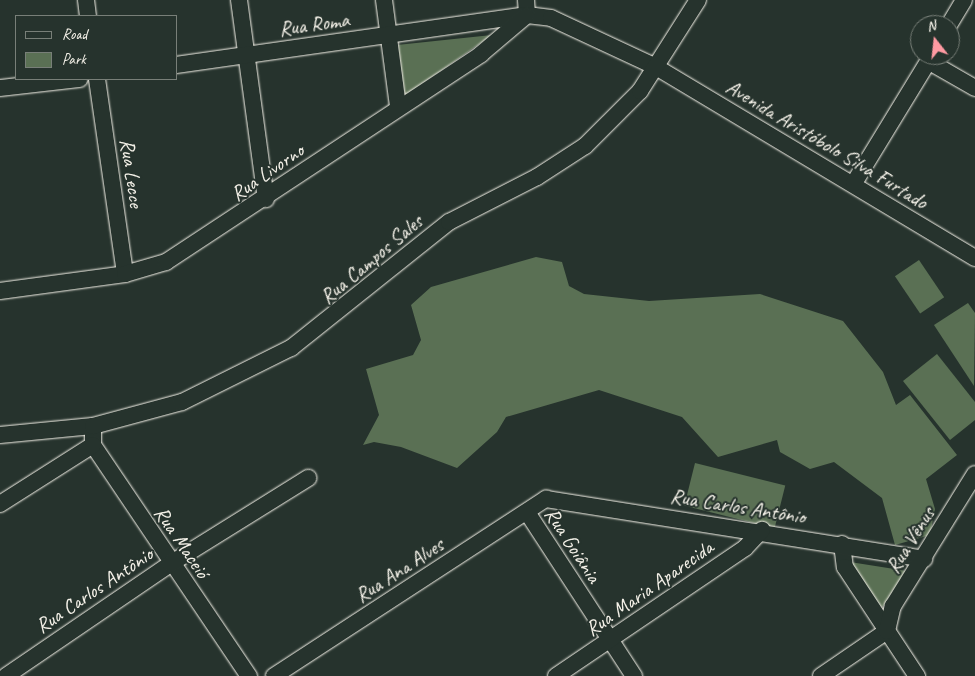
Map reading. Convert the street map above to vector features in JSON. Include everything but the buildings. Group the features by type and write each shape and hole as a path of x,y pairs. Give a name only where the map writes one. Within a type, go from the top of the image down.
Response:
{"street":[{"path":"86,0 88,15"},
{"path":"239,0 266,199"},
{"path":"384,0 398,107"},
{"name":"Rua Campos Sales","path":"0,435 93,426 182,402 292,348 448,222 537,177 585,146 617,119 656,68 698,0"},
{"path":"955,15 964,0"},
{"name":"Rua Roma","path":"178,65 390,36 527,8 565,22 656,68"},
{"name":"Rua Livorno","path":"0,291 125,274 166,262 266,199 398,107 481,54 527,8"},
{"path":"854,183 926,65"},
{"path":"940,65 975,88"},
{"name":"Avenida Aristóbolo Silva Furtado","path":"656,68 854,183 975,258"},
{"path":"0,88 70,80"},
{"name":"Rua Lecce","path":"97,80 125,274"},
{"path":"0,504 93,445 93,426"},
{"name":"Rua Maceió","path":"93,445 170,564 249,676"},
{"name":"Rua Vênus","path":"887,631 893,606 924,559 975,474"},
{"name":"Rua Carlos Antônio","path":"6,676 170,564 308,478"},
{"name":"Rua Carlos Antônio","path":"546,499 762,530 924,559"},
{"name":"Rua Ana Alves","path":"274,676 546,499"},
{"name":"Rua Goiânia","path":"527,512 634,676"},
{"name":"Rua Maria Aparecida","path":"556,676 611,642 745,548 762,530"},
{"path":"842,544 845,567 917,676"},
{"path":"821,676 887,631"}],"green space":[{"path":"492,35 403,97 397,45"},
{"path":"536,257 562,262 569,286 584,294 649,301 760,294 843,321 883,372 896,405 910,395 957,455 926,479 935,509 930,535 895,545 882,498 834,462 810,469 780,452 777,440 718,457 682,417 599,390 506,417 497,432 457,468 401,447 374,442 363,445 379,415 366,369 413,355 421,340 411,305 431,287"},
{"path":"919,260 944,297 920,314 895,276"},
{"path":"968,303 975,313 974,386 934,325"},
{"path":"937,354 975,402 975,420 950,440 903,381"},
{"path":"695,463 785,485 775,528 684,506"},
{"path":"850,562 907,571 881,609"}]}
